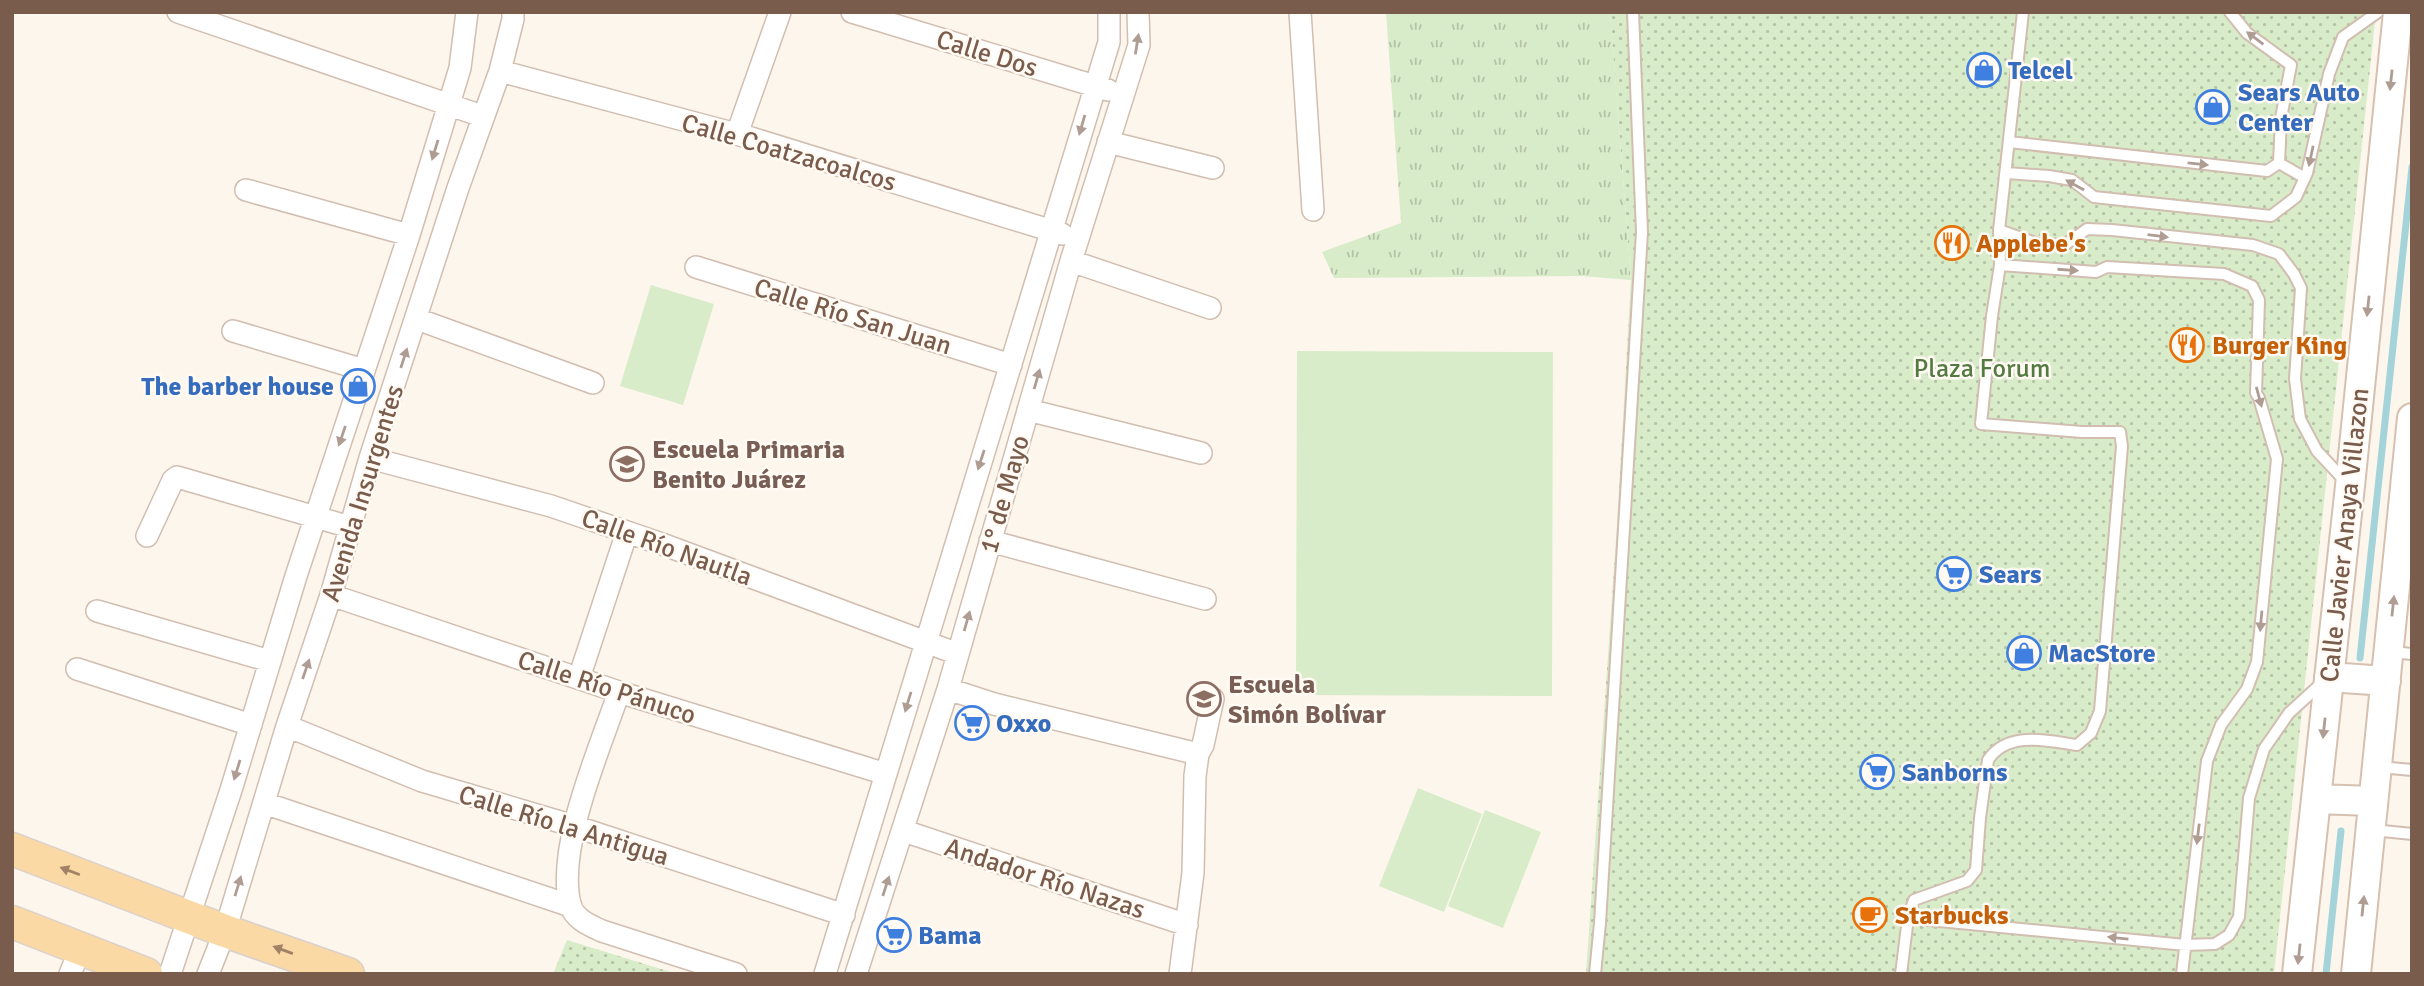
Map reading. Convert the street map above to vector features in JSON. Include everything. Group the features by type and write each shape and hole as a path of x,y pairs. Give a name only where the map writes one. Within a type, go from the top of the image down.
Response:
{"main road":[{"path":"12,849 225,931 348,974"},
{"path":"12,922 76,960 146,974"}],"street":[{"path":"177,12 482,116"},
{"name":"Avenida Insurgentes","path":"170,974 315,516 409,235 460,68 467,12"},
{"name":"Avenida Insurgentes","path":"208,974 225,931 287,726 331,595 370,458 499,71 513,12"},
{"path":"737,134 780,12"},
{"name":"Calle Dos","path":"852,12 1122,94"},
{"name":"1° de Mayo","path":"825,974 1109,42 1108,12"},
{"name":"1° de Mayo","path":"856,974 948,689 1077,239 1139,45 1138,12"},
{"path":"1300,12 1313,210"},
{"name":"Calle Javier Anaya Villazon","path":"2297,974 2398,12"},
{"name":"Calle Coatzacoalcos","path":"499,71 737,134 1077,239"},
{"path":"1108,142 1213,167"},
{"path":"246,190 409,235"},
{"path":"1071,261 1210,308"},
{"name":"Calle Río San Juan","path":"696,267 1011,365"},
{"path":"417,319 593,383"},
{"path":"233,331 364,370"},
{"path":"1028,410 1201,453"},
{"path":"2356,974 2386,681 2400,653 2412,418"},
{"name":"Calle Río Nautla","path":"370,458 551,506 958,654"},
{"path":"147,536 173,480 177,477 350,527"},
{"path":"579,678 627,532"},
{"path":"990,541 1205,599"},
{"name":"Calle Río Pánuco","path":"331,595 619,692 886,774"},
{"path":"97,611 270,661"},
{"path":"77,669 251,725"},
{"path":"2329,677 2386,681"},
{"path":"948,689 994,704 1200,750"},
{"path":"570,906 570,852 574,826 619,692"},
{"path":"1180,974 1193,873 1195,776 1213,699"},
{"name":"Calle Río la Antigua","path":"287,726 422,781 574,826 844,915"},
{"path":"2316,799 2373,801"},
{"path":"264,803 570,906 582,922 602,931 736,974"},
{"name":"Andador Río Nazas","path":"904,831 1187,925"}],"lane":[{"path":"1595,974 1601,923 1642,232 1633,12"},
{"path":"1901,974 1908,918 1917,897 1967,881 1976,870 1988,760 1993,752 2003,745 2032,738 2077,745 2091,733 2100,711 2122,446 2120,432 2082,432 1981,424 2000,265 1999,230 2023,12"},
{"path":"2230,12 2247,33 2291,65 2281,118 2279,163"},
{"path":"2007,173 2072,180 2094,197 2271,216 2296,197 2305,178 2329,74 2343,37 2378,12"},
{"path":"2009,142 2267,171 2279,163"},
{"path":"2279,163 2305,178"},
{"path":"1999,230 2041,245 2066,244 2087,229 2253,245 2279,254 2301,288 2295,379 2300,419 2317,451 2350,486"},
{"path":"2000,265 2096,272 2107,267 2224,274 2252,286 2259,300 2256,393 2277,460 2257,662 2247,689 2221,725 2207,761 2182,974"},
{"path":"1908,918 2185,945 2215,944 2229,935 2239,917 2249,798 2264,749 2289,713 2329,677"},
{"path":"2376,766 2412,770"},
{"path":"2371,829 2412,834"}],"green space":[{"path":"1386,12 1610,12 1631,280 1581,276 1334,278 1322,252 1401,223"},
{"name":"Plaza Forum","path":"1610,12 2376,12 2274,974 1586,974 1631,280"},
{"path":"651,285 714,304 683,405 620,386"},
{"path":"1297,351 1553,352 1552,696 1296,695"},
{"path":"1418,788 1482,814 1444,912 1379,886"},
{"path":"1485,810 1541,832 1503,928 1448,906"},
{"path":"567,940 677,974 553,974"}],"waterway":[{"path":"2360,658 2412,167"},
{"path":"2326,974 2341,831"}],"place":[{"name":"Telcel","path":"1984,70"},
{"name":"Sears Auto Center","path":"2213,107"},
{"name":"Applebe's","path":"1952,243"},
{"name":"Burger King","path":"2187,345"},
{"name":"The barber house","path":"358,386"},
{"name":"Escuela Primaria Benito Juárez","path":"627,464"},
{"name":"Sears","path":"1954,574"},
{"name":"MacStore","path":"2024,653"},
{"name":"Escuela Simón Bolívar","path":"1204,699"},
{"name":"Oxxo","path":"972,723"},
{"name":"Sanborns","path":"1877,772"},
{"name":"Starbucks","path":"1870,915"},
{"name":"Bama","path":"894,935"}]}
